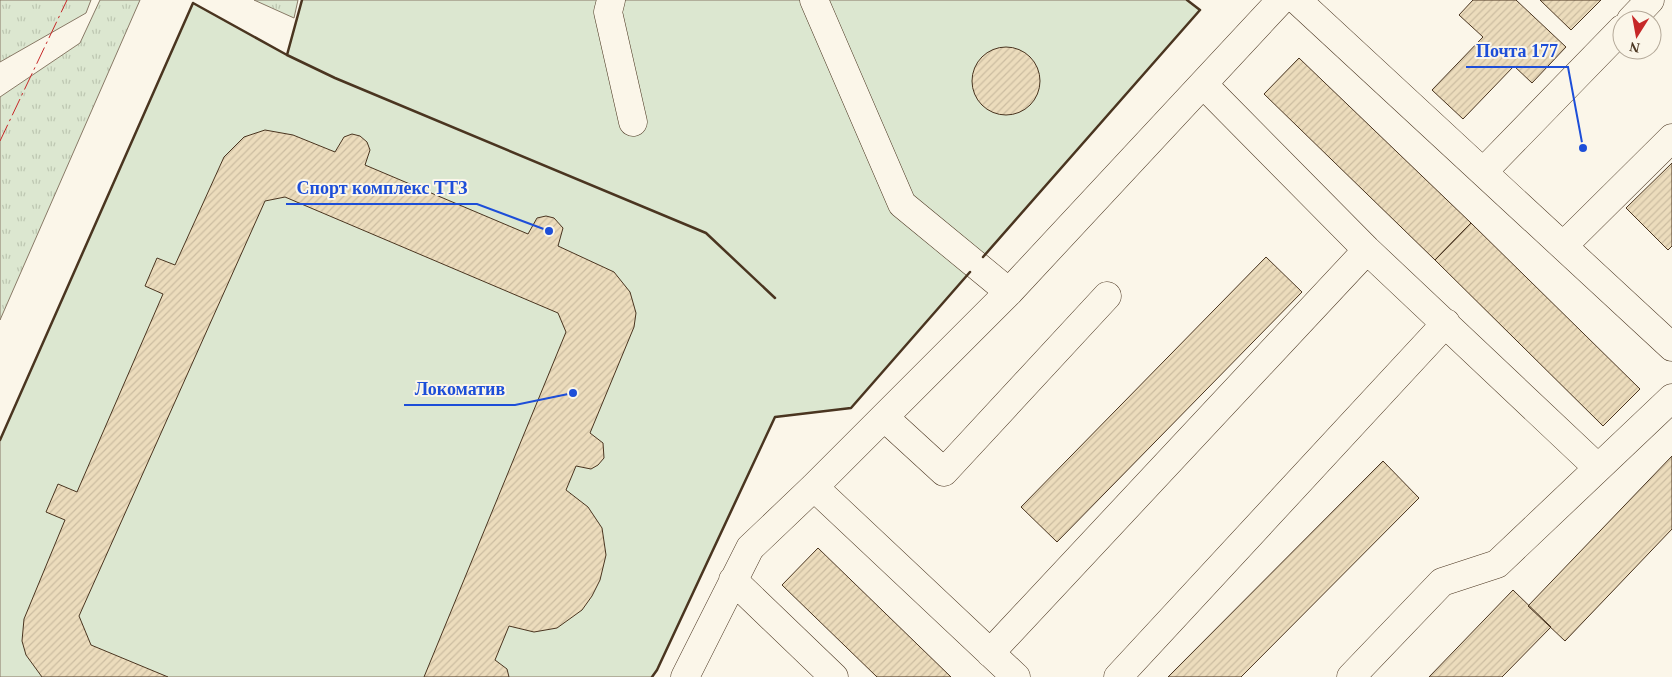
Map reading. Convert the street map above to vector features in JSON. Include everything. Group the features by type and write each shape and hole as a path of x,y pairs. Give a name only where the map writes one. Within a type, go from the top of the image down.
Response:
{"street":[{"path":"610,0 608,12 633,122"},
{"path":"814,0 902,204 1009,292"},
{"path":"685,677 750,548 814,487 1009,292 1282,0"},
{"path":"1297,0 1672,347"},
{"path":"1640,10 1650,0"},
{"path":"1483,172 1612,39"},
{"path":"1203,84 1367,250 1598,468"},
{"path":"1563,246 1672,138"},
{"path":"990,653 1367,250"},
{"path":"884,417 944,472 1107,296"},
{"path":"1118,677 1446,323"},
{"path":"1351,677 1442,582 1497,564 1672,398"},
{"path":"814,487 1016,677"},
{"path":"733,580 834,677"}],"green space":[{"path":"0,0 91,0 86,13 0,62"},
{"path":"100,0 140,0 0,320 0,97 80,43"},
{"path":"254,0 298,0 294,18"},
{"path":"302,0 1187,0 1200,10 851,408 775,417 657,670 652,677 0,677 0,440 193,3 287,55"}],"building":[{"path":"1473,0 1516,0 1566,47 1532,83 1514,66 1463,119 1432,90 1483,37 1459,15"},
{"path":"1540,0 1601,0 1571,30"},
{"path":"1006,47 1019,50 1030,57 1037,68 1040,81 1037,94 1030,105 1019,112 1006,115 993,112 982,105 975,94 972,81 975,68 982,57 993,50"},
{"path":"1299,58 1471,223 1435,260 1264,94"},
{"path":"265,130 293,135 335,152 344,137 352,134 360,136 367,142 370,150 365,165 528,234 537,218 546,216 554,218 563,228 558,246 614,272 630,292 636,313 634,327 590,433 603,443 604,458 591,469 576,466 566,490 588,507 602,528 606,555 600,580 582,610 557,628 534,632 509,626 495,660 507,669 509,677 424,677 566,332 558,313 285,197 265,201 79,616 91,645 168,677 42,677 26,655 22,641 24,619 65,520 46,512 58,484 77,492 163,294 145,286 157,258 175,265 224,157 244,137"},
{"path":"1672,163 1672,246 1668,250 1626,208"},
{"path":"1471,223 1640,389 1603,426 1435,260"},
{"path":"1266,257 1302,292 1057,542 1021,507"},
{"path":"1672,456 1672,529 1565,641 1528,606"},
{"path":"1383,461 1419,498 1241,677 1168,677"},
{"path":"818,548 951,677 877,677 782,585"},
{"path":"1513,590 1551,627 1502,677 1429,677"}],"wall":[{"path":"287,55 302,0"},
{"path":"983,257 1200,10 1187,0"},
{"path":"0,440 193,3 287,55 335,78 706,233 775,298"},
{"path":"652,677 657,670 775,417 851,408 970,272"}],"power":[{"path":"0,141 67,0"}],"place":[{"name":"Почта 177","path":"1583,148"},
{"name":"Спорт комплекс ТТЗ","path":"549,231"},
{"name":"Локоматив","path":"573,393"}]}
